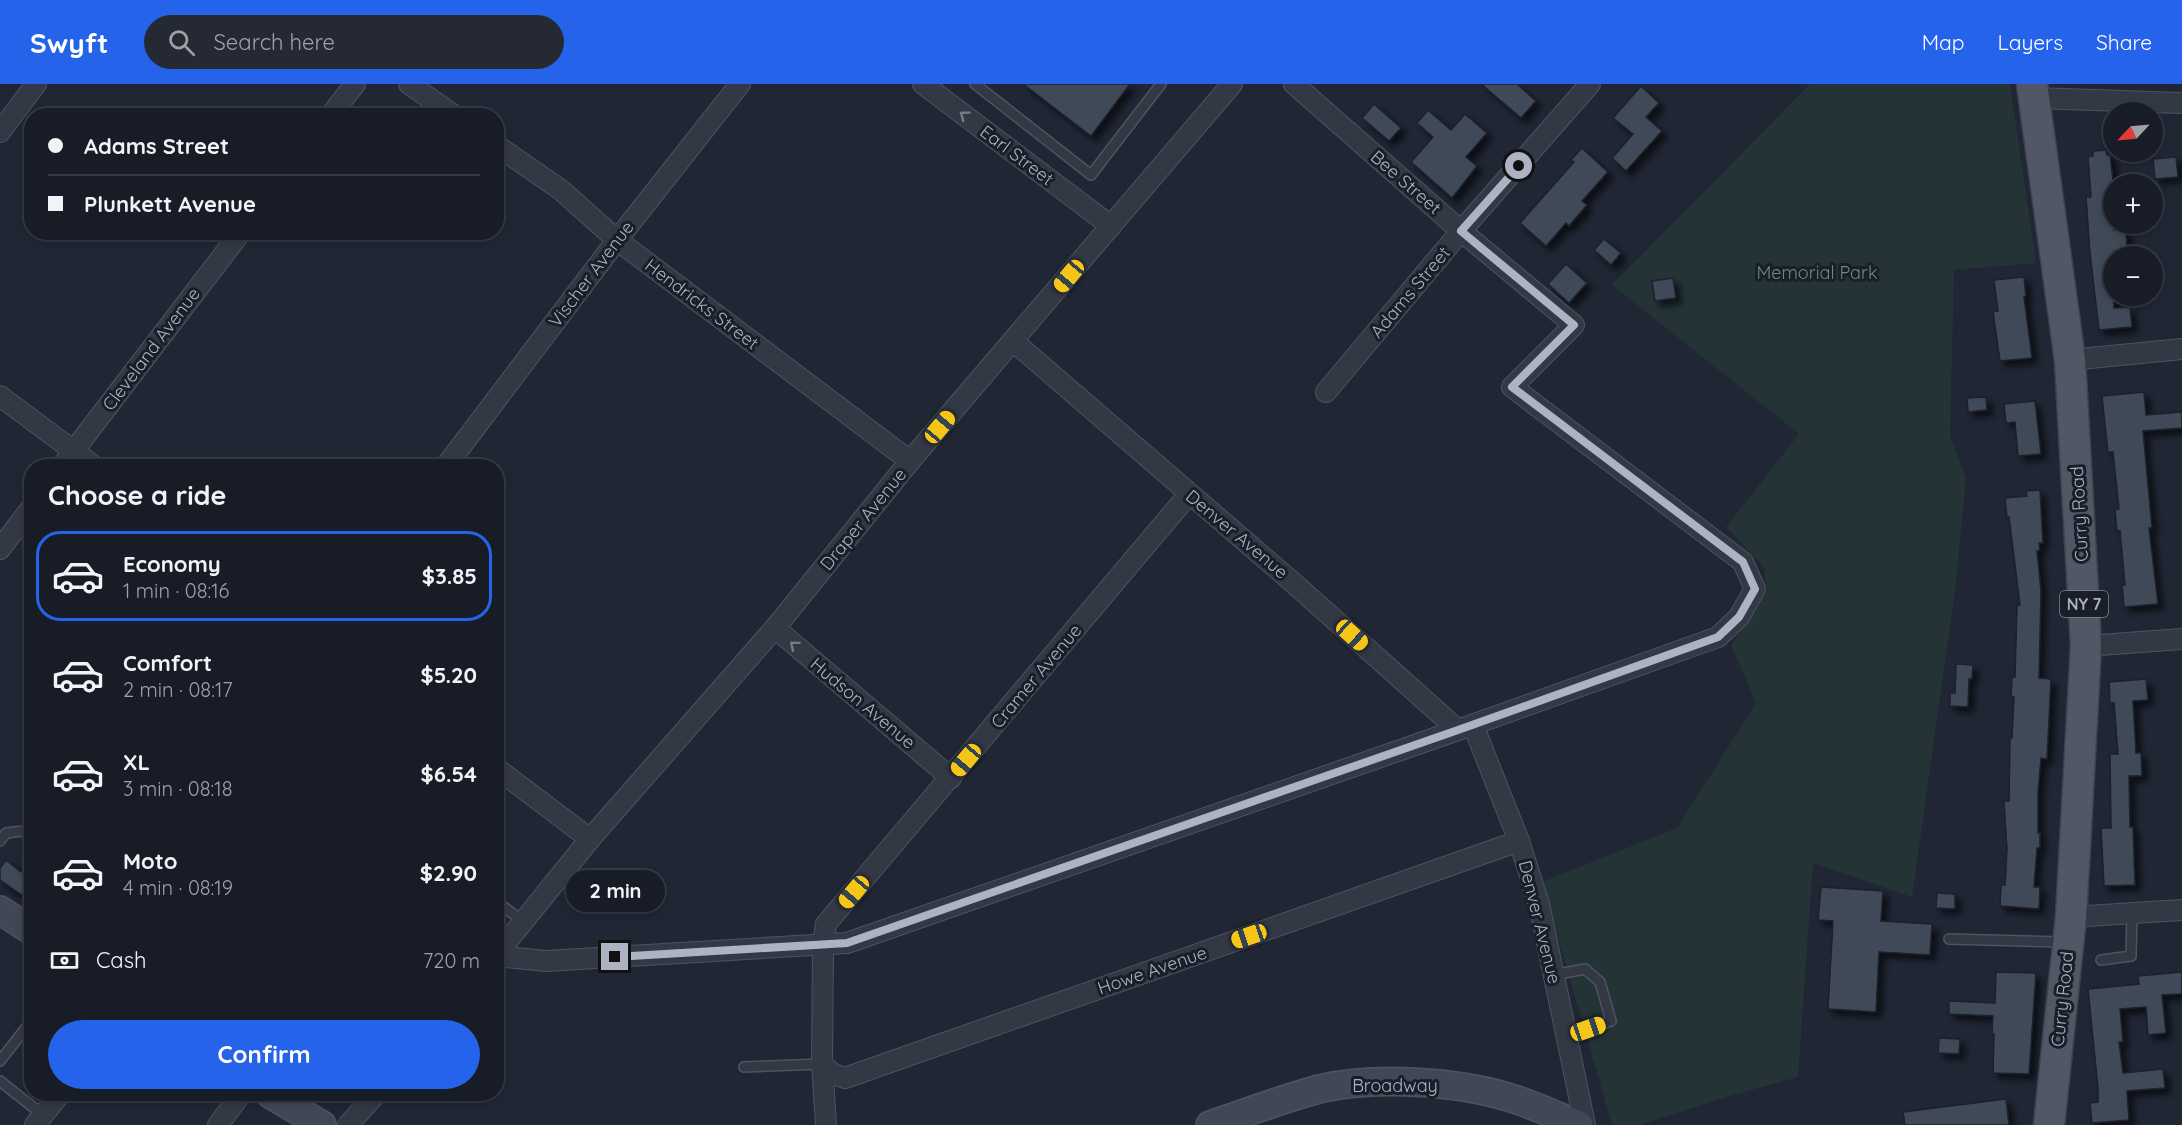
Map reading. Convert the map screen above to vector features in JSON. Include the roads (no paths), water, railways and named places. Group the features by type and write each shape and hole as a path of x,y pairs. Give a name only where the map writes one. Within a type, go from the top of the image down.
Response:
{"main road":[{"name":"Curry Road","path":"2033,91 2070,360 2086,646 2069,929 2049,1125"},
{"path":"0,910 24,926"},
{"name":"Broadway","path":"1210,1125 1320,1089 1358,1083 1414,1082 1455,1086 1510,1098 1580,1125"},
{"path":"282,1101 322,1125"}],"street":[{"path":"0,132 36,84"},
{"path":"336,108 355,84"},
{"path":"409,84 443,108"},
{"name":"Vischer Avenue","path":"451,459 617,240 740,84"},
{"name":"Earl Street","path":"923,84 1111,226"},
{"name":"Draper Avenue","path":"504,946 590,839 775,628 910,461 1232,84"},
{"name":"Bee Street","path":"1294,84 1461,231 1574,325 1512,387 1743,562 1755,589 1739,617 1718,637 1466,728"},
{"name":"Adams Street","path":"1326,392 1461,231 1590,84"},
{"path":"2033,91 2182,103"},
{"name":"Hendricks Street","path":"504,150 561,190 617,240 910,461"},
{"name":"Cleveland Avenue","path":"68,459 235,240"},
{"name":"Denver Avenue","path":"1013,341 1189,494 1466,728 1519,841 1539,904 1585,1125"},
{"path":"2070,360 2182,349"},
{"path":"0,396 68,459"},
{"name":"Cramer Avenue","path":"826,1125 822,1064 823,944 826,924 1189,494"},
{"path":"0,549 24,518"},
{"name":"Hudson Avenue","path":"775,628 951,778"},
{"path":"2086,646 2182,639"},
{"path":"504,957 546,962 847,943 1466,728"},
{"path":"504,774 590,839"},
{"name":"Howe Avenue","path":"822,1064 833,1074 845,1078 1519,841"},
{"path":"2069,929 2132,914 2182,910"},
{"path":"39,1120 54,1101"},
{"path":"218,1125 236,1101"},
{"path":"348,1125 370,1101"}],"lane":[{"path":"975,84 1091,175 1161,84"},
{"path":"0,841 6,833 24,831"},
{"path":"504,907 524,922"},
{"path":"2101,960 2131,956 2132,914"},
{"path":"1949,939 2069,929"},
{"path":"1553,975 1585,969 1600,982 1611,1021 1565,1036"},
{"path":"0,1061 24,1030"},
{"path":"744,1067 822,1064"},
{"path":"0,1081 39,1120"}],"park label":[{"name":"Memorial Park","path":"1817,272"}]}
